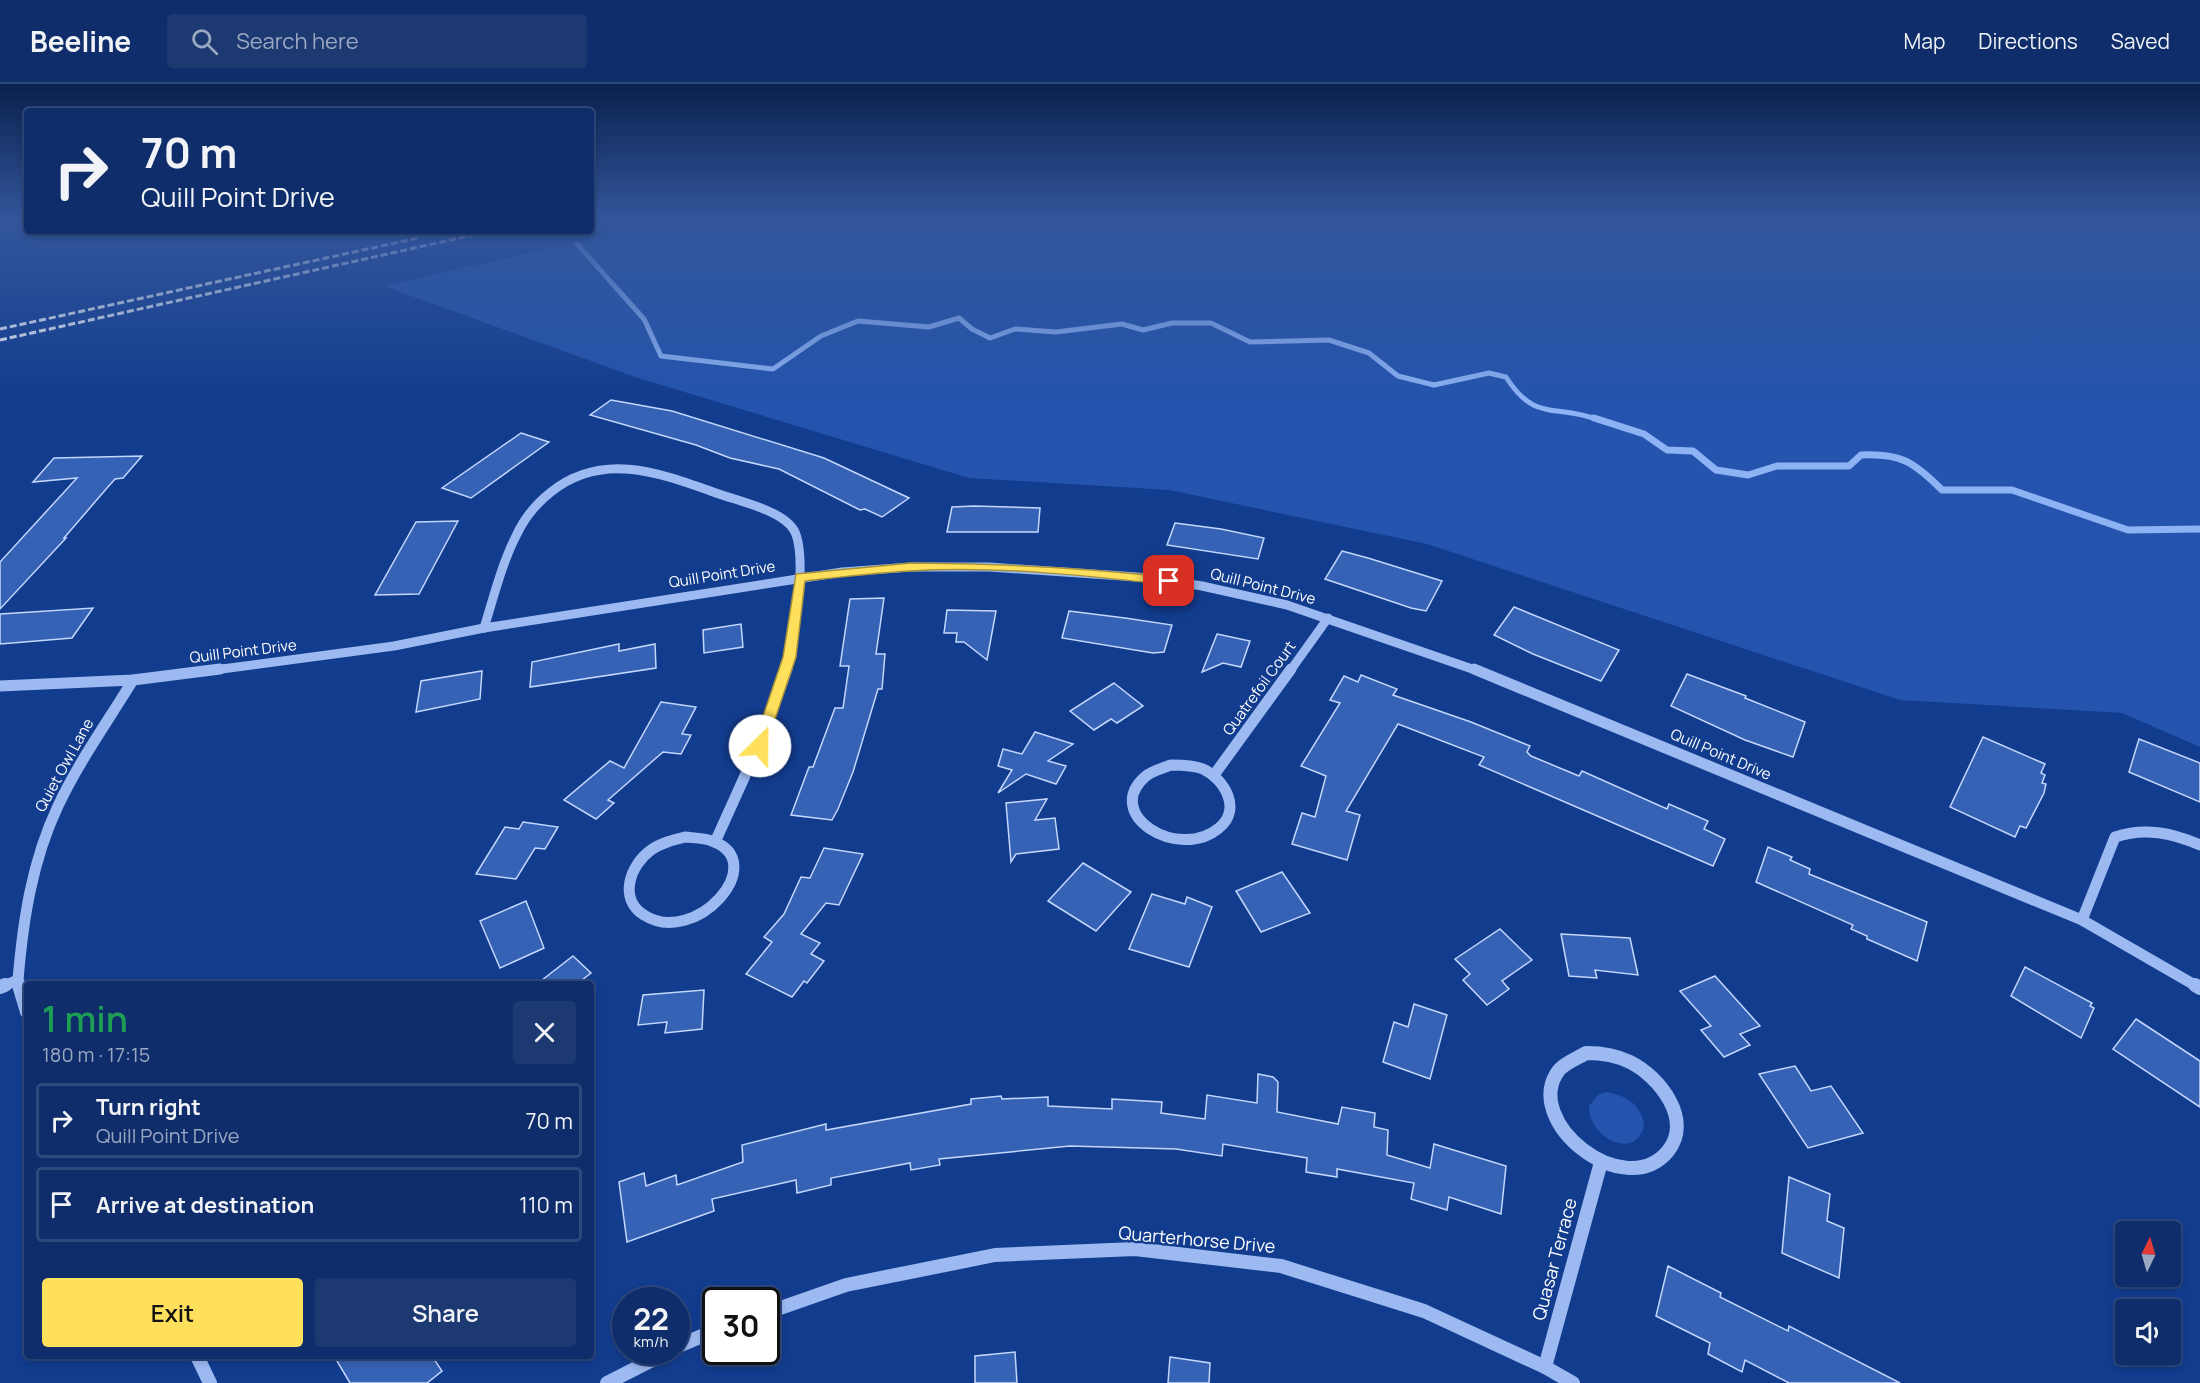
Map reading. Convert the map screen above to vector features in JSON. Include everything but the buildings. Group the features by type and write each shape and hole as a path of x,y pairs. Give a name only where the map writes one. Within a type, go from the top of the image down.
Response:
{"street":[{"path":"484,628 516,535 524,521 568,480 602,468 648,473 769,511 786,521 795,531 800,577 790,657 768,729 716,840"},
{"name":"Quill Point Drive","path":"0,686 133,680 394,646 484,628 800,577 911,567 989,567 1091,572 1202,586 1276,602 1449,659 2082,920 2200,988"},
{"name":"Quatrefoil Court","path":"1214,775 1328,618"},
{"name":"Quiet Owl Lane","path":"24,1001 18,980 23,919 37,862 55,815 133,680"},
{"path":"1171,765 1186,765 1214,775 1227,790 1231,808 1228,819 1207,837 1192,841 1168,839 1147,830 1137,820 1132,808 1132,796 1136,785 1151,772 1171,765"},
{"path":"2082,920 2115,837 2127,832 2153,832 2179,835 2200,846"},
{"path":"685,837 716,840 727,848 734,858 736,871 732,885 724,898 711,909 695,917 661,922 646,917 635,909 628,898 627,885 641,859 654,848 685,837"},
{"path":"0,987 18,980"},
{"path":"1586,1053 1605,1053 1624,1059 1643,1069 1670,1099 1677,1118 1677,1135 1670,1150 1658,1162 1642,1168 1632,1168 1601,1162 1582,1151 1566,1136 1555,1118 1550,1100 1551,1083 1558,1069 1570,1059 1586,1053"},
{"name":"Quasar Terrace","path":"1545,1367 1601,1162"},
{"name":"Quarterhorse Drive","path":"780,1308 846,1285 995,1255 1135,1249 1281,1266 1424,1311 1545,1367 1573,1383"},
{"path":"198,1359 210,1383"},
{"path":"607,1383 642,1365"}],"shaded area":[{"path":"412,280 2200,280 2200,747 2122,713 1900,700 1427,544 1169,490 969,478 638,378 384,286"},
{"path":"1606,1092 1632,1102 1640,1112 1644,1126 1639,1137 1631,1142 1622,1144 1613,1141 1596,1127 1591,1117 1589,1106 1598,1095"}],"waterway":[{"path":"609,280 644,319 661,356 773,369 821,336 858,321 929,327 959,318 972,329 990,338 1015,329 1056,332 1122,324 1143,330 1172,323 1211,323 1250,342 1329,340 1369,353 1398,376 1434,385 1489,373 1506,377 1517,392 1537,407 1598,420"},
{"path":"1594,418 1644,434 1667,450 1693,451 1716,470 1748,475 1777,466 1849,466 1861,455 1887,456 1915,466 1942,490 2012,490 2128,530 2200,529"}],"railway":[{"path":"0,329 227,280"},
{"path":"0,340 272,280"}],"route":[{"path":"760,746 768,729 790,657 800,577 911,567 989,567 1091,572 1169,581"}]}
